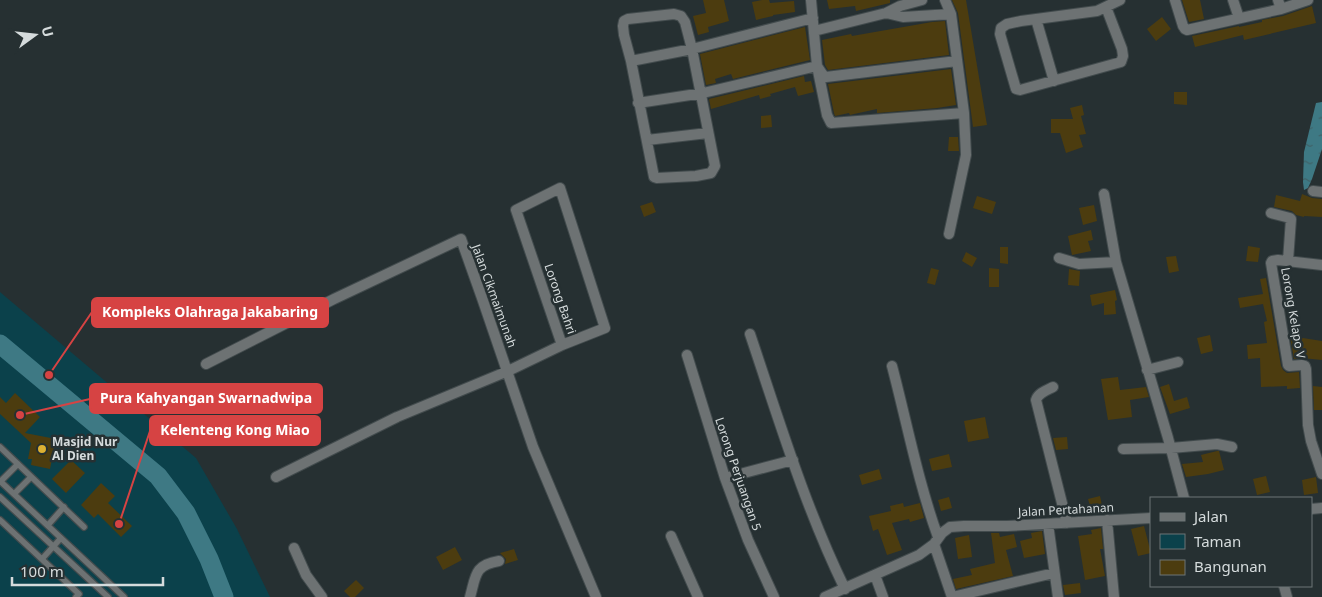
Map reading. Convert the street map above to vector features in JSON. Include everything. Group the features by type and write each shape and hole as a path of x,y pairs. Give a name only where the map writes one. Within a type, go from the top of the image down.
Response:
{"street":[{"path":"811,0 817,66 827,115 831,123 964,113"},
{"path":"814,31 886,13 900,6 922,0"},
{"path":"945,0 951,14 964,113 966,154 950,234"},
{"path":"1106,7 1122,49 1123,60 1121,62 1020,90 1016,88 1013,84 1001,42 1000,30 1003,26 1036,19 1097,11 1120,0"},
{"path":"1175,0 1185,29 1198,28 1239,18 1279,4 1308,0"},
{"path":"1233,0 1239,18"},
{"path":"886,13 902,17 951,14"},
{"path":"670,14 679,15 683,18 692,49 715,166 711,172 696,176 654,177 631,61 623,26 624,21 670,14"},
{"path":"631,61 692,49 813,18"},
{"path":"1036,19 1054,81"},
{"path":"817,66 823,75 826,76 957,62"},
{"path":"638,103 700,94 817,66"},
{"path":"647,140 708,133"},
{"name":"Lorong Bahri","path":"560,188 605,328 562,345 516,210 560,188"},
{"path":"1104,194 1116,262 1184,497"},
{"path":"1271,213 1291,219 1288,261 1322,265"},
{"name":"Jalan Cikmaimunah","path":"206,364 334,299 461,239 533,447 596,597"},
{"path":"1059,258 1079,264 1116,262"},
{"name":"Lorong Kelapo V","path":"1288,261 1275,260 1271,263 1288,365 1302,365 1306,369 1308,425 1311,441 1322,474"},
{"path":"750,334 813,518 845,589"},
{"path":"276,477 397,417 508,372 562,345"},
{"name":"Lorong Perjuangan 5","path":"687,355 725,478 748,540 774,597"},
{"path":"1147,370 1178,362"},
{"path":"892,366 952,597 1054,573"},
{"path":"1053,387 1037,397 1036,400 1067,523"},
{"path":"1123,449 1217,444 1232,447"},
{"path":"725,478 793,460"},
{"name":"Jalan Pertahanan","path":"825,597 919,555 950,527 1007,526 1150,518"},
{"path":"1107,520 1114,597"},
{"path":"1048,524 1058,597"},
{"path":"671,536 698,597"},
{"path":"294,548 306,575 322,597"},
{"path":"470,597 478,570 488,563 499,561"},
{"path":"875,575 883,597"}],"lane":[{"path":"0,448 84,526"},
{"path":"18,464 0,481 124,597"},
{"path":"14,494 31,476"},
{"path":"0,497 108,597"},
{"path":"48,525 64,507"},
{"path":"0,520 79,594 76,597"},
{"path":"42,559 61,538"}],"green space":[{"path":"0,292 196,458 237,529 270,597 0,597"}],"water":[{"path":"1322,102 1322,149 1312,179 1308,188 1304,190 1304,152 1316,103"}],"building":[{"path":"703,0 724,0 729,21 708,27 709,32 698,35 693,16 706,13"},
{"path":"769,0 770,3 794,1 795,12 756,20 752,2"},
{"path":"827,0 890,0 890,3 856,11 855,6 829,9"},
{"path":"952,0 966,0 987,125 973,127 958,13"},
{"path":"1182,0 1200,0 1204,19 1189,22"},
{"path":"1312,6 1316,23 1244,40 1243,35 1195,47 1192,36 1262,22 1262,20 1283,16"},
{"path":"1162,17 1171,29 1156,41 1147,29"},
{"path":"945,21 949,55 828,70 825,65 822,40 851,34 852,36"},
{"path":"805,27 810,60 733,79 731,74 715,79 716,83 706,85 700,54"},
{"path":"951,69 956,105 877,113 877,109 835,116 828,84"},
{"path":"804,76 805,82 811,81 814,92 798,96 795,87 760,99 759,95 711,109 709,99"},
{"path":"1174,92 1187,92 1187,105 1174,104"},
{"path":"1082,105 1084,115 1081,116 1086,134 1079,135 1083,147 1066,153 1060,133 1051,133 1051,119 1073,119 1070,108"},
{"path":"771,115 772,127 761,128 761,116"},
{"path":"949,137 958,137 959,151 948,151"},
{"path":"1302,194 1322,199 1322,217 1304,217 1296,215 1292,211 1274,207 1276,195 1300,201"},
{"path":"977,196 996,202 992,214 973,208"},
{"path":"652,202 656,212 644,217 640,206"},
{"path":"1094,205 1097,221 1083,225 1079,208"},
{"path":"1091,230 1093,240 1088,241 1091,251 1072,255 1068,236"},
{"path":"1248,246 1260,248 1258,262 1246,261"},
{"path":"1000,247 1008,247 1008,264 1000,263"},
{"path":"966,252 977,258 972,267 962,261"},
{"path":"1176,256 1179,271 1169,273 1166,257"},
{"path":"931,268 939,270 935,285 927,283"},
{"path":"989,268 999,269 999,287 989,287"},
{"path":"1069,269 1080,271 1079,286 1068,285"},
{"path":"1266,278 1281,366 1287,373 1299,372 1300,388 1287,389 1287,386 1261,387 1260,358 1248,359 1247,345 1267,343 1264,322 1267,321 1263,304 1240,308 1238,298 1263,294 1260,279"},
{"path":"1115,290 1117,300 1115,301 1116,314 1104,315 1104,303 1092,306 1090,295"},
{"path":"1210,335 1213,351 1201,354 1197,338"},
{"path":"1290,336 1322,341 1322,360 1294,359"},
{"path":"1118,377 1120,390 1146,387 1149,397 1130,400 1132,417 1108,420 1101,379"},
{"path":"1169,384 1174,401 1187,397 1190,408 1170,414 1160,387"},
{"path":"1313,386 1322,387 1322,410 1314,410"},
{"path":"15,393 40,417 25,433 56,439 50,469 31,465 32,459 28,459 31,443 0,414 0,397 6,403"},
{"path":"985,417 989,438 968,442 964,421"},
{"path":"1067,437 1068,449 1056,450 1053,438"},
{"path":"1219,451 1224,470 1186,477 1182,464 1203,462 1201,455"},
{"path":"949,454 952,467 932,471 929,459"},
{"path":"71,460 85,473 66,493 52,479"},
{"path":"879,469 882,479 862,485 859,475"},
{"path":"1266,476 1270,492 1257,495 1253,479"},
{"path":"1316,477 1318,493 1304,495 1302,480"},
{"path":"101,483 115,496 108,503 132,526 121,537 98,514 94,518 81,505"},
{"path":"1100,496 1103,510 1092,513 1088,499"},
{"path":"949,497 952,508 941,511 938,500"},
{"path":"903,503 904,507 920,503 924,518 910,522 909,519 892,523 902,550 887,555 878,529 873,531 869,516 891,511 890,506"},
{"path":"1144,526 1150,553 1138,556 1131,529"},
{"path":"1101,528 1103,549 1100,549 1105,576 1085,580 1078,536 1092,534 1091,530"},
{"path":"1042,531 1045,554 1024,558 1020,541 1032,538 1031,533"},
{"path":"991,533 999,533 1000,537 1014,534 1017,547 1006,550 1013,576 956,589 953,579 972,575 970,569 995,563"},
{"path":"969,535 972,557 958,559 955,538"},
{"path":"455,547 462,560 443,570 436,557"},
{"path":"514,549 518,560 505,564 506,559 500,553"},
{"path":"356,580 364,588 355,597 350,597 344,591"},
{"path":"1080,583 1081,593 1065,595 1063,585"}],"waterway":[{"path":"0,344 158,476 186,513 209,559 224,597"}],"place":[{"name":"Kompleks Olahraga Jakabaring","path":"49,375"},
{"name":"Pura Kahyangan Swarnadwipa","path":"20,415"},
{"name":"Masjid Nur Al Dien","path":"42,449"},
{"name":"Kelenteng Kong Miao","path":"119,524"}]}
